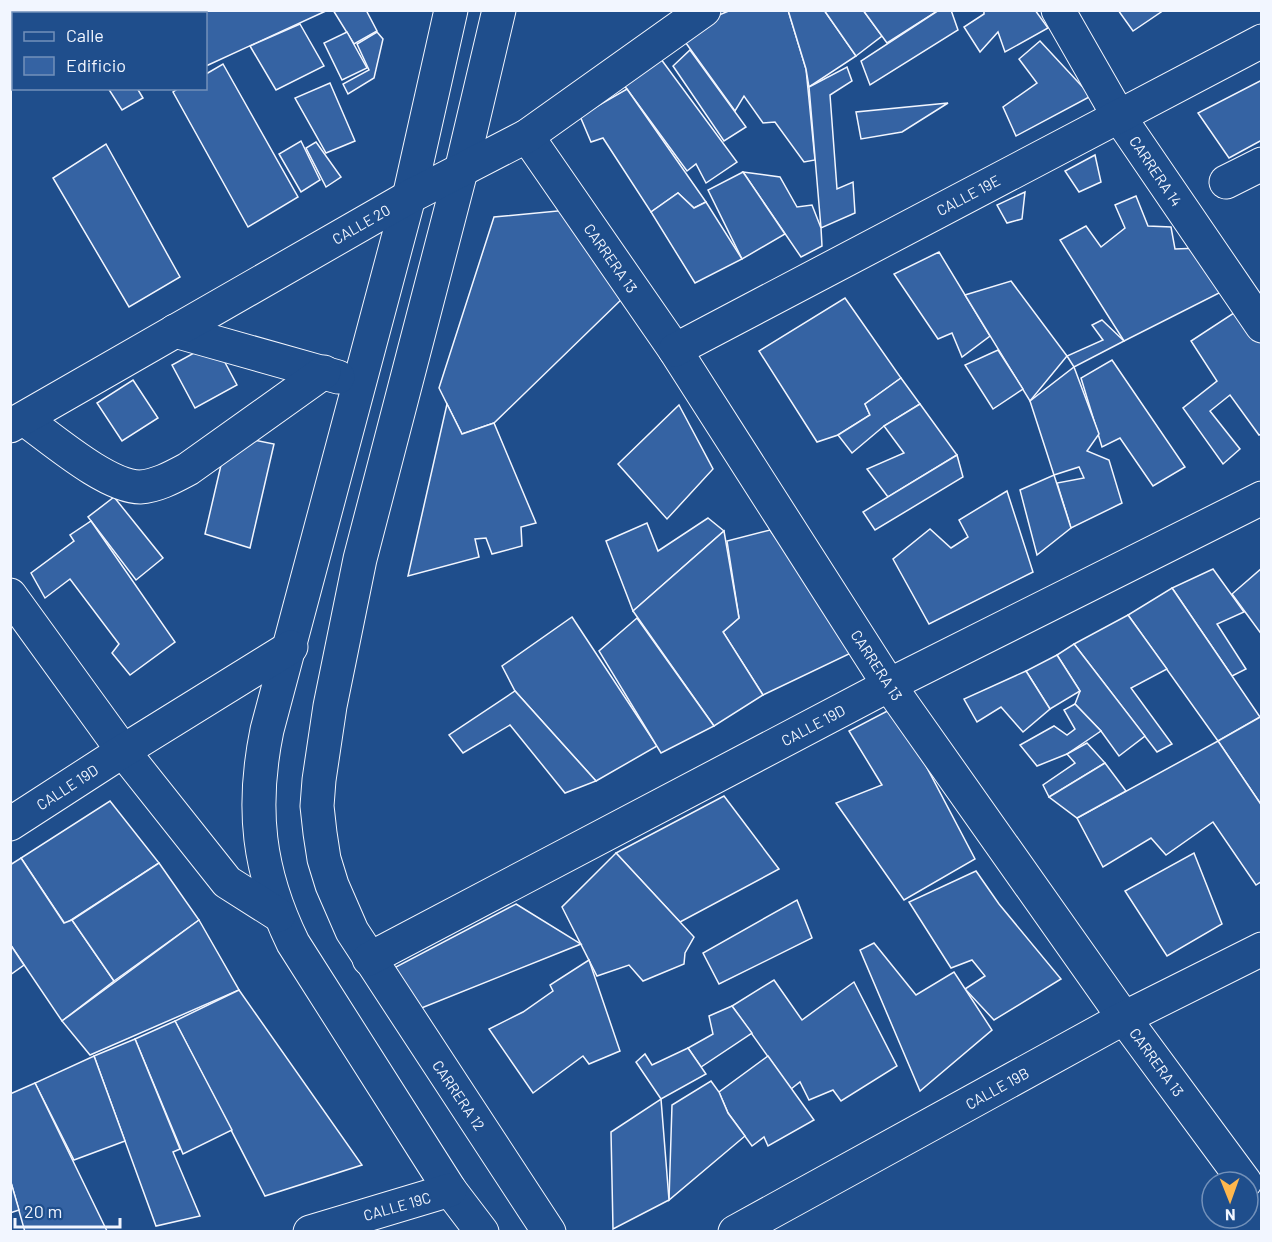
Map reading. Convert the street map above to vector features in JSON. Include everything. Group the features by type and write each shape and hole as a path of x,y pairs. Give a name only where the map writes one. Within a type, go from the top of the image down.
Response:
{"street":[{"name":"CARRERA 12","path":"500,10 461,171 360,560 330,706 317,806 324,859 332,885 352,931 549,1232"},
{"name":"CALLE 20","path":"17,422 409,197 527,136 704,10"},
{"name":"CARRERA 14","path":"1058,10 1119,115 1262,326"},
{"path":"442,18 409,197 291,647 267,730 258,792 262,855 279,915 309,970 450,1190 482,1232"},
{"name":"CALLE 19E","path":"675,350 1262,41"},
{"name":"CARRERA 13","path":"527,136 675,350 889,685 1124,1018 1236,1170"},
{"path":"1226,182 1262,164"},
{"path":"175,331 360,383"},
{"path":"17,422 101,474 124,484 140,487 166,481 188,469 324,372"},
{"name":"CALLE 19D","path":"369,959 889,685 1262,498"},
{"path":"10,595 123,751 227,882 279,915"},
{"name":"CALLE 19D","path":"10,824 291,647"},
{"name":"CALLE 19B","path":"735,1232 1124,1018 1262,948"},
{"name":"CALLE 19C","path":"310,1232 450,1190"}],"building":[{"path":"65,10 66,12 35,12"},
{"path":"65,10 126,10 126,12 66,12"},
{"path":"147,10 328,10 207,66 207,12 144,12"},
{"path":"333,10 366,10 377,31 354,44"},
{"path":"731,10 788,10 806,69 815,160 804,162 775,122 763,123 744,96 735,111 678,32"},
{"path":"788,10 824,10 856,56 809,87 806,69"},
{"path":"824,10 863,10 882,36 856,56"},
{"path":"863,10 939,10 887,43"},
{"path":"939,10 951,10 958,30 870,85 861,61"},
{"path":"984,10 1035,10 1048,28 1005,52 998,32 980,52 964,27 984,14"},
{"path":"1118,10 1164,10 1133,31"},
{"path":"300,24 324,66 276,90 250,46"},
{"path":"347,32 367,68 342,80 324,43"},
{"path":"377,32 383,39 374,78 348,94 343,84 369,70 357,44"},
{"path":"10,36 12,38 11,71"},
{"path":"1040,41 1091,96 1016,136 1003,107 1037,83 1019,59"},
{"path":"690,50 746,127 724,141 673,66"},
{"path":"655,51 737,162 706,183 696,164 687,171 621,81"},
{"path":"223,64 298,197 248,227 173,92 176,90 207,90 207,73"},
{"path":"847,67 852,81 830,95 837,189 853,182 855,213 821,228 809,87"},
{"path":"1262,80 1262,140 1229,158 1198,113"},
{"path":"330,83 355,141 326,153 295,98"},
{"path":"627,89 706,202 694,208 678,193 651,212 603,138 591,142 580,116"},
{"path":"109,90 138,90 143,98 122,110"},
{"path":"948,103 902,132 861,139 856,112"},
{"path":"301,141 320,180 301,192 279,154"},
{"path":"316,142 341,177 326,187 306,148"},
{"path":"106,144 180,277 129,307 53,178"},
{"path":"1095,155 1101,182 1079,192 1065,171"},
{"path":"743,172 780,177 797,207 812,205 821,228 822,246 801,257"},
{"path":"743,172 785,234 742,259 708,190"},
{"path":"1025,192 1022,219 1007,223 997,205"},
{"path":"678,193 694,208 706,202 742,259 695,283 651,212"},
{"path":"1136,196 1148,226 1171,227 1175,249 1200,248 1229,288 1124,341 1060,240 1086,226 1101,247 1125,228 1115,205"},
{"path":"568,210 624,297 494,423 462,434 439,388 494,217"},
{"path":"939,252 990,336 962,357 952,333 938,339 894,274"},
{"path":"1011,281 1067,356 1030,401 965,295"},
{"path":"845,298 901,378 865,404 870,415 838,435 817,442 759,351"},
{"path":"1246,305 1262,334 1262,434 1259,435 1230,395 1210,411 1240,449 1223,464 1183,408 1217,381 1191,341"},
{"path":"1102,320 1124,341 1074,367 1067,356 1103,340 1092,325"},
{"path":"214,342 237,385 195,408 172,365"},
{"path":"998,350 1023,389 993,409 965,365"},
{"path":"1112,360 1185,467 1153,486 1120,438 1102,447 1081,378"},
{"path":"1074,367 1099,434 1087,451 1109,460 1122,503 1071,528 1057,483 1084,478 1079,467 1054,475 1030,401"},
{"path":"901,378 920,404 884,426 852,453 838,435 870,415 865,404"},
{"path":"133,380 158,418 122,441 97,403"},
{"path":"447,404 462,434 494,423 536,523 521,527 522,546 492,554 486,538 475,539 479,557 408,576"},
{"path":"920,404 957,455 888,497 867,469 904,453 884,426"},
{"path":"679,405 713,469 667,519 618,464"},
{"path":"228,435 274,444 250,548 205,534"},
{"path":"957,455 963,477 875,530 863,512"},
{"path":"1054,475 1071,528 1037,555 1020,490"},
{"path":"1007,491 1033,572 929,624 893,559 930,529 951,548 968,537 959,520"},
{"path":"114,497 163,558 136,580 88,517"},
{"path":"708,518 724,531 633,611 606,541 647,523 658,551"},
{"path":"91,521 175,642 130,675 112,653 119,644 70,579 45,598 31,573 74,541 70,535"},
{"path":"770,530 805,579 851,653 763,695 723,632 739,618 727,541"},
{"path":"724,531 739,618 723,632 763,695 714,726 633,611"},
{"path":"1262,568 1262,635 1232,594"},
{"path":"1213,569 1244,612 1217,624 1246,669 1232,676 1172,588"},
{"path":"1172,588 1260,717 1218,741 1128,615"},
{"path":"1128,615 1167,669 1131,688 1172,744 1157,752 1074,644"},
{"path":"572,617 657,746 596,781 515,691 502,666"},
{"path":"637,618 714,726 661,753 599,651"},
{"path":"1074,644 1145,736 1119,756 1101,731 1075,704 1080,691 1057,655"},
{"path":"1057,655 1080,691 1050,709 1026,671"},
{"path":"1026,671 1050,709 1023,732 1001,707 977,722 964,699"},
{"path":"515,691 596,781 565,793 510,725 463,753 449,735"},
{"path":"1075,704 1101,731 1067,754 1037,766 1020,745 1054,726 1067,735 1075,729 1064,710"},
{"path":"895,707 975,859 904,900 836,803 882,785 849,731"},
{"path":"1262,716 1262,806 1218,741"},
{"path":"1218,741 1262,806 1262,881 1256,885 1213,822 1166,855 1151,838 1103,867 1077,818"},
{"path":"1087,743 1105,763 1049,797 1043,785 1075,763 1067,754"},
{"path":"1105,763 1126,791 1077,818 1049,797"},
{"path":"724,796 779,869 680,922 616,853"},
{"path":"110,801 159,863 65,924 21,858"},
{"path":"616,853 694,937 685,953 684,964 643,981 629,965 597,976 562,907"},
{"path":"1194,853 1222,924 1167,956 1125,891"},
{"path":"21,858 64,923 72,920 114,981 62,1021 10,944 10,865"},
{"path":"159,863 199,920 114,981 72,920"},
{"path":"976,871 999,904 1061,979 994,1020 965,989 985,976 972,960 951,968 909,902"},
{"path":"797,900 812,938 719,984 703,953"},
{"path":"516,904 581,944 414,1011 392,969"},
{"path":"199,920 239,990 90,1055 62,1021"},
{"path":"874,943 916,995 954,972 992,1030 920,1091 860,950"},
{"path":"10,944 24,965 10,975"},
{"path":"589,960 620,1051 589,1064 583,1056 533,1093 489,1029 523,1012 553,991 550,985"},
{"path":"774,980 802,1020 854,982 897,1066 841,1101 833,1090 809,1100 800,1082 791,1089 732,1006"},
{"path":"239,990 362,1165 265,1196 175,1021"},
{"path":"732,1006 752,1033 701,1067 688,1048 713,1034 709,1016"},
{"path":"175,1021 232,1130 183,1154 135,1039"},
{"path":"135,1039 180,1149 173,1152 200,1216 156,1226 94,1056"},
{"path":"688,1048 706,1074 661,1099 636,1062 645,1054 652,1065"},
{"path":"94,1056 125,1141 74,1160 35,1083"},
{"path":"768,1056 814,1120 768,1146 764,1137 752,1146 728,1113 719,1092"},
{"path":"711,1081 719,1092 728,1113 745,1136 669,1200 672,1105"},
{"path":"35,1083 107,1231 25,1232 10,1179 10,1094"},
{"path":"661,1099 669,1200 613,1229 611,1132"},
{"path":"10,1179 19,1210 10,1213"}]}
